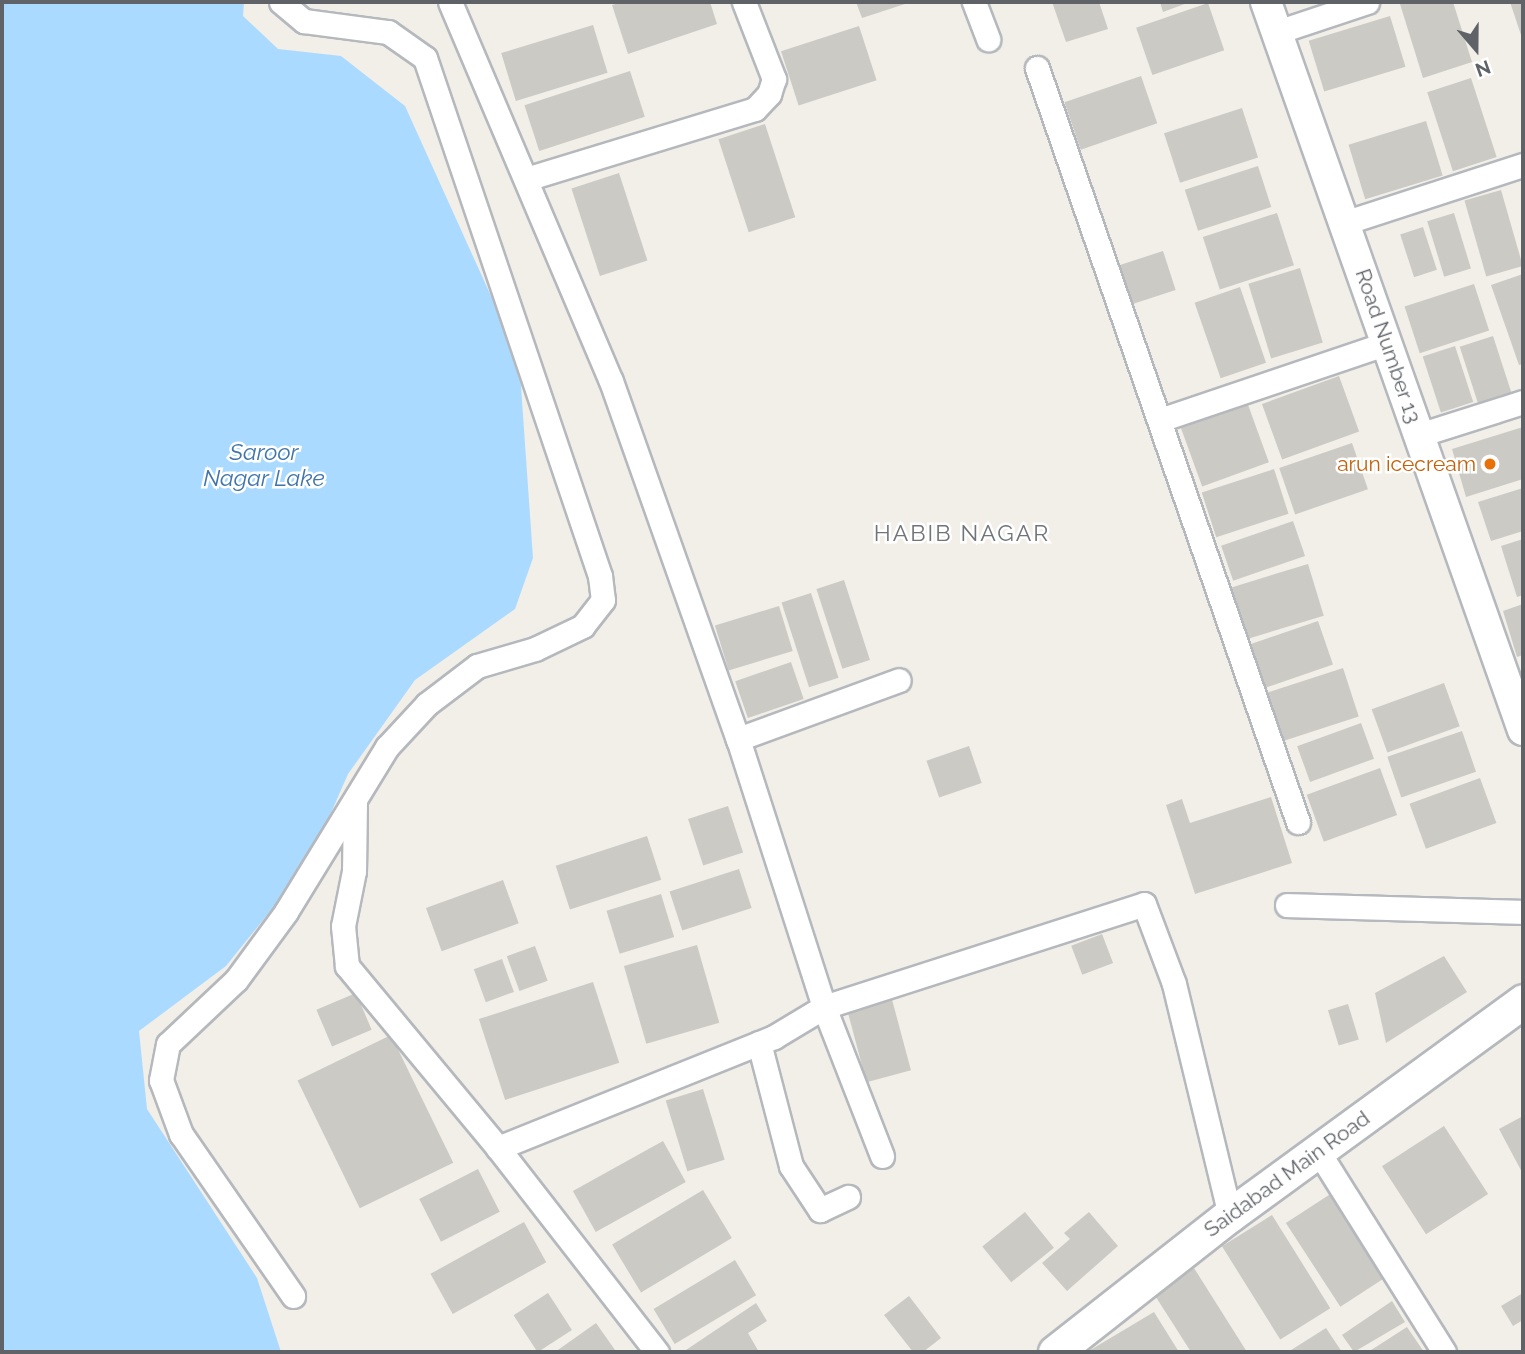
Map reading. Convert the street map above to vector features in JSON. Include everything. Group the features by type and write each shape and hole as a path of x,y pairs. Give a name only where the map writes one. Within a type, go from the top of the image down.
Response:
{"main road":[{"name":"Saidabad Main Road","path":"1066,1349 1230,1215 1523,1001"}],"street":[{"path":"281,2 304,21 388,32 425,58 600,576 603,600 583,626 535,649 477,666 427,704 387,747 286,912 236,980 168,1044 161,1080 181,1134 293,1296"},
{"path":"450,2 611,381 738,739 824,1007 882,1156"},
{"path":"526,179 755,109 769,94 774,79 744,2"},
{"path":"974,2 988,39"},
{"name":"Road Number 13","path":"1266,2 1523,730"},
{"path":"1277,32 1367,2"},
{"path":"1037,68 1298,822"},
{"path":"1344,223 1523,165"},
{"path":"1160,420 1387,343"},
{"path":"1419,435 1523,402"},
{"path":"738,739 899,680"},
{"path":"355,799 354,871 343,926 347,966 498,1149 657,1352"},
{"path":"498,1149 760,1043 824,1007 1144,904 1174,984 1230,1215"},
{"path":"1287,905 1523,912"},
{"path":"760,1043 791,1166 820,1210 848,1197"},
{"path":"1318,1151 1444,1352"}],"water":[{"name":"Saroor Nagar Lake","path":"2,2 244,2 243,16 278,49 341,56 405,106 519,358 533,558 515,609 415,680 348,774 309,863 226,966 139,1031 147,1109 257,1278 281,1352 2,1352"}],"building":[{"path":"623,2 710,2 717,24 628,54 612,5"},
{"path":"856,2 911,2 862,18"},
{"path":"1052,2 1099,2 1108,29 1066,42"},
{"path":"1160,2 1190,2 1163,12"},
{"path":"1453,2 1472,62 1423,78 1400,4"},
{"path":"1510,2 1523,2 1523,41"},
{"path":"1208,3 1224,50 1152,75 1136,28"},
{"path":"1390,16 1405,67 1324,92 1309,41"},
{"path":"593,25 608,73 516,101 501,53"},
{"path":"859,26 877,80 799,106 781,51"},
{"path":"630,71 645,117 539,151 524,105"},
{"path":"1141,76 1157,123 1081,150 1064,102"},
{"path":"1471,78 1497,157 1453,171 1427,92"},
{"path":"1242,108 1258,157 1180,183 1164,133"},
{"path":"1426,121 1443,176 1365,199 1349,145"},
{"path":"765,124 795,217 749,232 718,139"},
{"path":"1258,166 1271,207 1198,231 1185,190"},
{"path":"619,173 647,260 600,276 571,188"},
{"path":"1501,190 1523,266 1486,276 1464,200"},
{"path":"1277,213 1294,265 1220,289 1203,237"},
{"path":"1454,213 1471,268 1444,277 1427,221"},
{"path":"1423,227 1437,270 1414,277 1400,234"},
{"path":"1163,251 1176,290 1128,305 1115,266"},
{"path":"1300,268 1323,343 1271,358 1248,284"},
{"path":"1523,274 1523,364 1519,365 1491,285"},
{"path":"1474,284 1489,331 1420,353 1405,307"},
{"path":"1240,287 1266,363 1221,378 1195,303"},
{"path":"1493,336 1512,393 1478,404 1460,347"},
{"path":"1455,346 1473,402 1441,413 1423,357"},
{"path":"1339,376 1359,431 1282,459 1262,404"},
{"path":"1247,402 1269,462 1202,486 1180,426"},
{"name":"arun icecream","path":"1523,427 1523,479 1466,497 1452,449"},
{"path":"1352,443 1368,489 1295,514 1279,468"},
{"path":"1274,469 1289,514 1216,537 1202,492"},
{"path":"1523,488 1523,531 1491,541 1478,502"},
{"path":"1293,521 1305,556 1233,581 1221,546"},
{"path":"1523,539 1523,595 1517,597 1501,546"},
{"path":"1308,564 1324,616 1247,639 1231,587"},
{"path":"844,580 870,660 842,669 816,589"},
{"path":"811,593 839,678 809,687 782,603"},
{"path":"1523,604 1523,655 1517,657 1503,611"},
{"path":"779,606 793,651 729,671 715,626"},
{"path":"1318,621 1333,664 1266,688 1251,644"},
{"path":"791,662 804,699 748,718 735,681"},
{"path":"1343,668 1359,717 1278,743 1262,694"},
{"path":"1444,683 1460,726 1387,753 1372,709"},
{"path":"1361,723 1374,759 1310,782 1297,746"},
{"path":"1462,731 1476,772 1401,797 1387,757"},
{"path":"969,746 982,783 939,798 926,761"},
{"path":"1380,768 1397,815 1324,842 1307,795"},
{"path":"1480,778 1496,823 1426,849 1410,804"},
{"path":"1271,797 1292,863 1195,894 1166,805 1182,799 1190,823"},
{"path":"728,806 743,853 703,866 688,819"},
{"path":"647,836 661,880 570,909 556,866"},
{"path":"739,869 752,908 682,931 670,892"},
{"path":"503,880 519,923 442,951 426,908"},
{"path":"661,894 674,937 620,954 606,911"},
{"path":"1102,934 1113,963 1082,975 1071,946"},
{"path":"697,945 719,1023 646,1044 624,966"},
{"path":"535,946 548,981 519,991 507,956"},
{"path":"1444,956 1467,992 1386,1043 1375,993"},
{"path":"502,959 514,992 486,1002 474,969"},
{"path":"593,982 619,1063 505,1100 479,1019"},
{"path":"890,992 911,1070 867,1082 846,1004"},
{"path":"356,993 372,1030 332,1047 316,1010"},
{"path":"1348,1004 1359,1039 1339,1046 1328,1010"},
{"path":"391,1035 453,1163 360,1208 298,1081"},
{"path":"703,1089 725,1160 687,1171 666,1100"},
{"path":"1523,1116 1523,1174 1499,1129"},
{"path":"1444,1126 1488,1194 1426,1234 1382,1166"},
{"path":"663,1141 686,1182 596,1232 573,1191"},
{"path":"478,1169 500,1212 441,1242 419,1199"},
{"path":"703,1190 732,1238 641,1293 612,1245"},
{"path":"1332,1193 1386,1277 1340,1307 1286,1223"},
{"path":"1025,1212 1054,1248 1011,1282 982,1247"},
{"path":"1089,1212 1118,1246 1067,1291 1042,1263 1070,1239 1064,1233"},
{"path":"1272,1215 1330,1308 1280,1340 1222,1246"},
{"path":"524,1222 546,1262 453,1314 430,1274"},
{"path":"735,1260 756,1295 675,1344 654,1309"},
{"path":"1194,1268 1247,1352 1191,1352 1154,1294"},
{"path":"548,1293 572,1330 537,1352 514,1315"},
{"path":"1523,1293 1523,1320 1513,1326 1501,1306"},
{"path":"909,1296 941,1338 923,1352 913,1352 884,1315"},
{"path":"1392,1301 1405,1322 1354,1352 1342,1335"},
{"path":"756,1303 767,1321 748,1333 759,1352 683,1352"},
{"path":"1154,1312 1179,1352 1087,1352"},
{"path":"596,1323 615,1350 555,1352"},
{"path":"1407,1327 1424,1352 1368,1352"},
{"path":"1326,1328 1342,1352 1288,1352"}],"place":[{"name":"arun icecream","path":"1490,464"}],"district":[{"name":"HABIB NAGAR","path":"962,533"}]}
